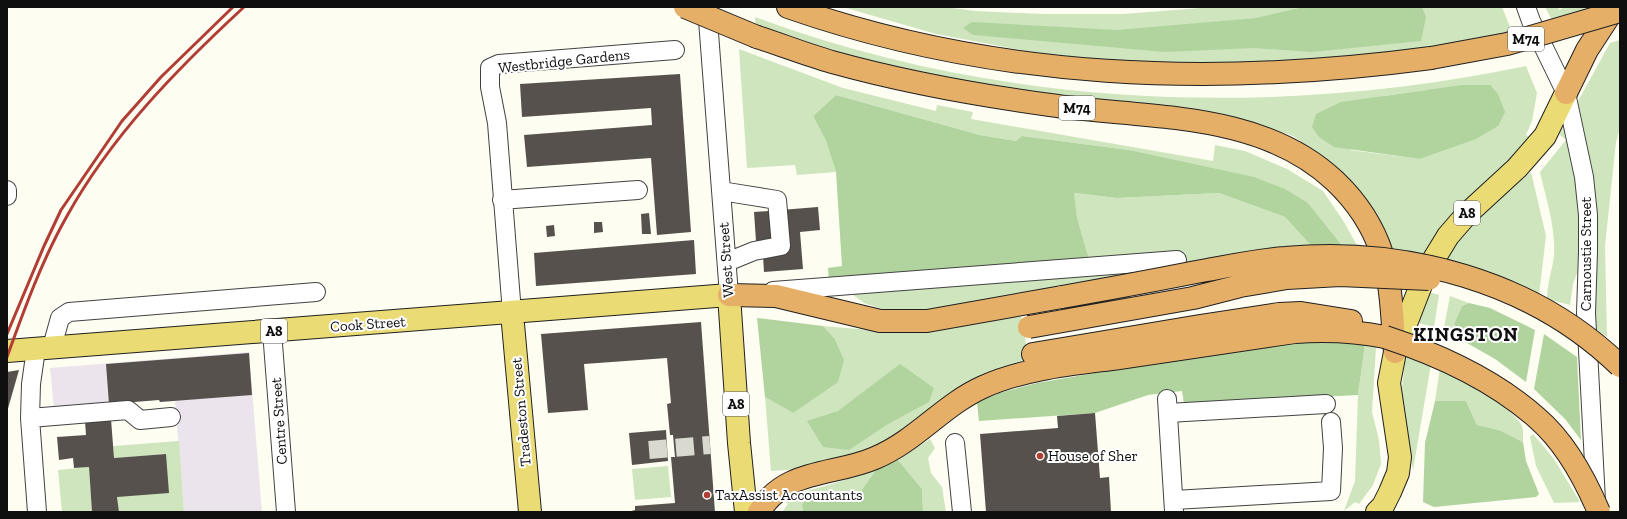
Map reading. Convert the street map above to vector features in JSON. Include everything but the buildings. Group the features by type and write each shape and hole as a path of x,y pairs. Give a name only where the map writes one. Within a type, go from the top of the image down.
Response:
{"highway":[{"name":"M74","path":"685,7 757,37 830,61 901,80 1051,106 1210,123 1263,137 1289,148 1308,158 1329,176 1346,192 1369,223 1382,253 1390,291 1390,344"},
{"name":"M74","path":"788,7 887,37 946,50 1019,62 1149,74 1220,75 1350,68 1431,58 1508,44 1620,11"},
{"path":"1566,93 1587,50 1615,7"},
{"path":"729,295 776,296 880,322 927,321 1257,262 1308,256 1364,256 1412,263 1460,274 1486,283 1533,303 1569,324 1620,366"},
{"path":"1029,328 1193,298 1240,286 1287,278 1340,275 1486,283"},
{"path":"1033,354 1226,321 1279,314 1314,314 1355,321 1390,344"},
{"path":"759,512 769,498 791,482 816,474 861,464 892,451 943,412 983,387 1032,371 1295,332 1322,330 1366,333 1390,344 1425,350 1468,370 1538,418 1551,432 1577,467 1598,512"}],"main road":[{"name":"A8","path":"1377,512 1383,506 1398,473 1400,457 1389,383 1390,344 1426,272 1448,236 1467,214 1517,168 1544,136 1566,93"},
{"name":"Cook Street","path":"7,351 729,295"},
{"name":"West Street","path":"729,295 739,443 746,512"},
{"name":"Tradeston Street","path":"512,313 530,512"}],"street":[{"name":"West Street","path":"707,7 729,295"},
{"name":"Carnoustie Street","path":"1526,7 1530,21 1566,93 1584,177 1588,215 1586,313 1598,512"},
{"name":"Westbridge Gardens","path":"512,313 497,123 490,87 490,68 499,64 675,50"},
{"path":"7,190 7,196"},
{"path":"502,200 638,190"},
{"path":"721,191 777,200 781,246 754,250 727,262"},
{"path":"729,295 1177,260"},
{"path":"37,512 30,418 31,384 44,348 60,318 69,312 316,292"},
{"name":"Centre Street","path":"272,331 286,512"},
{"path":"1326,404 1168,406 1174,506 1331,491 1333,448 1331,422"},
{"path":"30,418 128,410 140,420 171,417"},
{"path":"955,442 962,512"}],"shaded area":[{"path":"249,352 262,512 184,512 175,401 160,402 159,400 54,408 50,368"}],"green space":[{"path":"843,7 944,7 976,11 1043,14 1123,14 1214,7 1502,7 1512,32 1456,44 1322,62 1173,63 1099,60 1026,51 936,34"},
{"path":"1304,7 1422,7 1426,17 1421,41 1312,52 1254,48 1165,52 973,35 963,28 972,22 1117,30 1256,18"},
{"path":"1545,7 1557,7 1560,10 1563,7 1605,7 1553,22"},
{"path":"755,17 848,47 943,70 1039,86 1137,96 1235,98 1333,94 1430,83 1526,66 1537,93 1532,121 1526,135 1533,138 1429,258 1393,252 1379,217 1362,193 1331,163 1293,136 1247,121 901,73 756,31","holes":["1426,90 1474,140 1420,159 1350,150 1383,96"]},
{"path":"1620,40 1620,128 1616,142 1605,246 1607,337 1596,329 1594,240 1577,103 1610,43"},
{"path":"739,49 843,88 936,111 937,105 973,112 971,119 1213,161 1215,145 1245,151 1287,169 1323,191 1344,222 1359,249 1345,249 1308,203 1129,150 1022,136 1016,141 980,135 836,95 813,116 826,141 836,172 797,175 795,165 747,168"},
{"path":"1462,85 1490,85 1498,94 1505,112 1498,126 1474,140 1420,159 1334,147 1319,137 1312,127 1316,114 1341,102"},
{"path":"836,95 980,135 1016,141 1022,136 1129,150 1254,177 1285,189 1308,203 1345,249 1314,249 1285,217 1219,193 1117,198 1074,193 1077,218 1089,259 829,284 828,268 842,266 836,172 826,141 813,116"},
{"path":"1565,125 1576,173 1580,210 1580,265 1573,284 1570,305 1547,299 1554,256 1554,235 1540,172 1566,140 1559,134"},
{"path":"1531,172 1546,236 1539,295 1498,276 1445,260 1465,228"},
{"path":"1073,193 1117,198 1219,193 1285,217 1314,249 1184,269 1179,251 1089,259 1077,218"},
{"path":"1152,267 1154,273 926,314 897,314 864,303 848,291"},
{"path":"1426,291 1439,295 1434,327 1414,322"},
{"path":"1450,296 1469,303 1462,306 1454,324 1467,343 1443,333"},
{"path":"1469,303 1490,308 1535,330 1526,382 1495,359 1467,343 1454,324 1462,306"},
{"path":"1021,315 1030,366 875,452 803,469 771,471 765,397 793,413 834,338 823,326 893,332"},
{"path":"757,318 823,326 834,338 844,360 838,382 793,413 765,397"},
{"path":"1544,334 1577,357 1581,440 1565,419 1534,389"},
{"path":"1286,340 1365,344 1358,395 1184,404 1182,391 1148,395 1095,413 979,421 977,403 999,393 1037,383"},
{"path":"1365,344 1376,347 1372,412 1379,440 1381,464 1373,485 1359,504 1355,502 1344,511 1355,481 1358,395"},
{"path":"1406,354 1431,364 1413,470 1403,411 1402,387"},
{"path":"900,364 934,388 929,402 888,424 849,450 823,447 807,421 838,411"},
{"path":"1440,368 1484,393 1507,409 1522,426 1523,442 1499,430 1477,425 1466,401 1435,401"},
{"path":"1435,401 1466,401 1477,425 1499,430 1523,442 1526,461 1539,494 1536,497 1434,507 1423,502 1425,443"},
{"path":"1533,434 1554,459 1580,502 1554,503 1536,466 1530,437"},
{"path":"930,439 935,448 928,458 931,473 942,487 946,512 923,512 922,489 898,460"},
{"path":"179,441 184,512 119,512 117,497 166,454 114,458 113,446"},
{"path":"898,460 922,489 923,512 803,512 802,504 814,493 849,500 858,495 876,470"},
{"path":"668,466 671,497 635,500 632,469"},
{"path":"89,467 92,512 62,512 58,470"},
{"path":"876,470 858,495 849,500 814,493 802,504 803,512 782,512 788,504 783,499 794,494"}],"tunnel":[{"path":"649,450 710,445"}],"railway":[{"path":"7,334 44,246 61,210 122,121 161,77 233,7"},
{"path":"7,357 49,250 85,186 104,158 147,104 194,54 244,7"}],"place":[{"name":"House of Sher","path":"1040,456"},
{"name":"TaxAssist Accountants","path":"707,495"}],"district":[{"name":"KINGSTON","path":"1466,334"}]}
